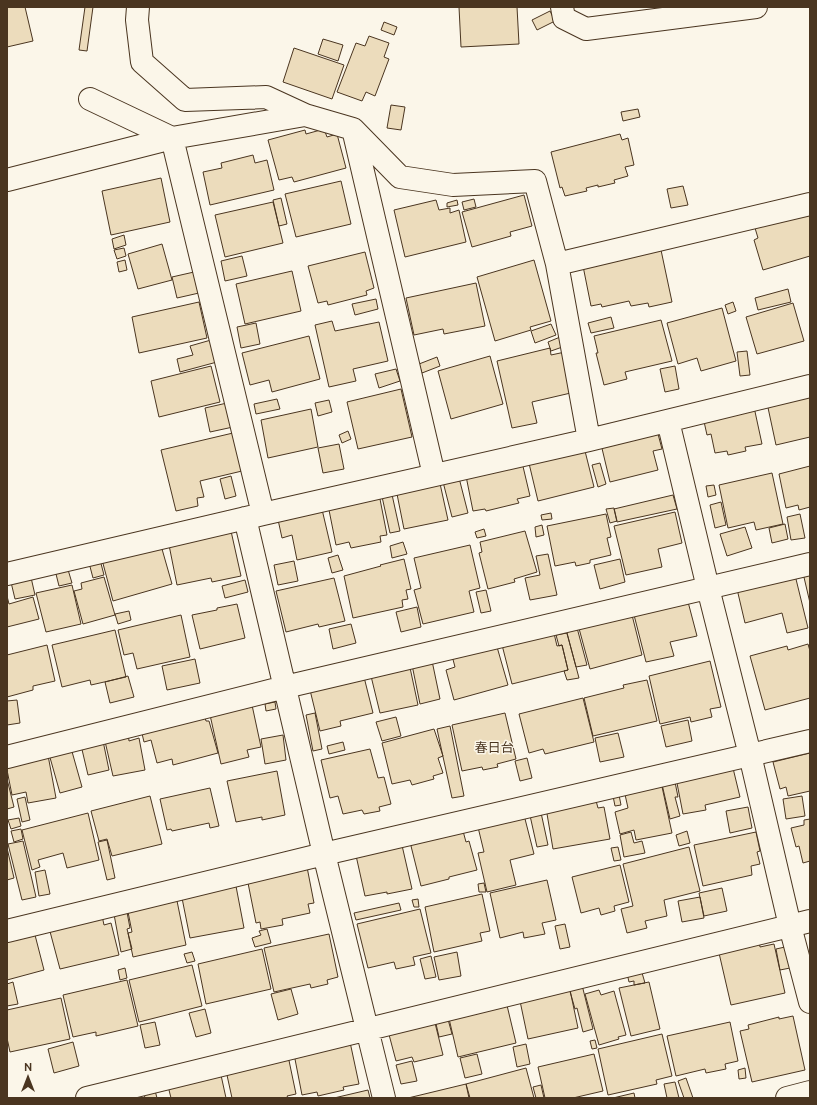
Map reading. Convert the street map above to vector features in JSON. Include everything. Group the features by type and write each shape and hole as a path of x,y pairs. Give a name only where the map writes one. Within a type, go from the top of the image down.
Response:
{"street":[{"path":"138,7 137,20 142,62 185,100 266,97 304,115 353,129 400,176 453,185 535,181 557,264 589,440"},
{"path":"562,7 564,18 586,29 756,7"},
{"path":"90,99 172,138"},
{"path":"7,180 172,138 304,115"},
{"path":"353,129 434,475"},
{"path":"172,138 254,516 286,687 324,854 384,1098"},
{"path":"557,264 810,204"},
{"path":"7,574 589,440 810,386"},
{"path":"668,421 750,755 800,924 810,1002"},
{"path":"7,756 286,687 810,564"},
{"path":"7,930 324,854 810,741"},
{"path":"87,1098 800,924"},
{"path":"787,1098 810,1092"}],"building":[{"path":"7,7 25,7 33,41 7,47"},
{"path":"85,7 93,7 87,51 79,50"},
{"path":"459,7 517,7 519,44 461,47"},
{"path":"550,11 555,21 537,30 532,20"},
{"path":"384,22 397,27 394,35 381,30"},
{"path":"369,36 389,43 384,57 389,59 375,96 366,92 362,101 337,92 356,43 365,46"},
{"path":"323,39 343,45 338,61 318,54"},
{"path":"294,48 344,65 332,99 283,82"},
{"path":"391,105 405,107 401,130 387,128"},
{"path":"638,109 640,117 623,121 621,112"},
{"path":"324,129 327,137 337,134 346,168 294,182 292,177 279,180 268,140 305,130 306,134"},
{"path":"620,134 622,140 628,138 634,165 625,167 628,176 614,180 615,183 586,188 587,191 565,196 562,187 560,188 551,152"},
{"path":"253,155 255,163 267,160 274,190 210,205 203,172 222,168 221,163"},
{"path":"161,178 170,222 111,235 102,191"},
{"path":"341,181 351,224 296,237 285,194"},
{"path":"683,186 688,205 671,208 667,189"},
{"path":"524,195 532,226 510,232 511,236 472,247 462,212"},
{"path":"281,198 287,224 279,226 273,200"},
{"path":"474,199 476,207 464,210 462,202"},
{"path":"436,200 439,210 450,208 450,213 459,210 466,242 405,257 394,210"},
{"path":"457,200 458,205 447,207 447,203"},
{"path":"273,202 283,243 225,257 215,215"},
{"path":"809,212 810,256 763,270 754,240 758,238 755,228"},
{"path":"124,235 126,245 114,249 112,239"},
{"path":"162,244 172,280 138,289 128,254"},
{"path":"124,248 126,256 117,259 114,250"},
{"path":"661,250 672,302 649,307 648,303 631,306 629,301 602,307 601,304 591,306 583,266"},
{"path":"365,252 374,288 366,291 367,295 328,305 327,301 318,303 308,266"},
{"path":"242,256 247,276 225,281 221,261"},
{"path":"125,260 127,270 119,272 117,262"},
{"path":"534,260 551,321 530,327 531,330 495,341 477,277"},
{"path":"292,271 301,311 245,324 236,284"},
{"path":"194,272 199,293 177,298 172,277"},
{"path":"476,283 485,326 444,334 443,329 414,335 406,298"},
{"path":"788,289 791,302 758,310 755,298"},
{"path":"376,299 378,309 355,315 352,304"},
{"path":"199,302 207,338 139,353 132,317"},
{"path":"733,302 736,311 728,314 725,305"},
{"path":"793,303 804,341 757,354 746,317"},
{"path":"722,308 736,361 701,371 697,358 678,364 667,323"},
{"path":"611,317 614,328 591,333 588,323"},
{"path":"661,320 672,361 625,372 627,379 604,385 596,353 598,353 594,336"},
{"path":"332,321 335,331 379,322 388,361 353,369 356,381 329,387 315,325"},
{"path":"256,323 260,344 241,348 237,327"},
{"path":"551,324 556,335 535,343 531,331"},
{"path":"565,335 568,345 551,351 548,342"},
{"path":"309,336 320,379 272,392 269,380 250,385 242,353"},
{"path":"211,340 217,362 180,372 177,359 193,355 190,346"},
{"path":"550,348 551,355 565,352 575,392 532,402 537,423 512,428 497,361"},
{"path":"747,351 750,375 740,376 737,352"},
{"path":"490,356 503,404 451,419 438,371"},
{"path":"437,357 440,366 422,373 419,364"},
{"path":"211,366 220,402 159,417 151,381"},
{"path":"675,366 679,389 665,392 660,369"},
{"path":"396,369 400,381 379,388 375,374"},
{"path":"401,389 412,437 358,449 347,402"},
{"path":"810,394 810,437 776,445 767,403"},
{"path":"277,399 280,409 256,414 254,404"},
{"path":"329,400 332,412 318,416 315,403"},
{"path":"227,403 233,427 210,432 205,408"},
{"path":"754,407 762,444 745,447 746,451 728,455 727,451 715,453 711,434 707,435 703,417"},
{"path":"311,409 318,447 268,458 261,420"},
{"path":"348,431 351,439 342,443 339,435"},
{"path":"233,433 242,471 200,481 204,497 197,498 198,506 176,511 161,450"},
{"path":"658,434 662,449 653,451 658,470 610,482 600,440"},
{"path":"583,443 594,487 538,501 527,455"},
{"path":"339,444 344,469 323,473 318,448"},
{"path":"521,458 530,496 517,499 519,503 486,511 485,509 473,511 465,471"},
{"path":"600,463 606,484 598,487 592,465"},
{"path":"810,466 810,507 799,510 798,505 786,508 779,474"},
{"path":"457,470 468,513 452,517 441,474"},
{"path":"772,473 783,524 756,530 754,522 728,528 719,485"},
{"path":"231,476 236,496 225,499 220,479"},
{"path":"439,479 448,520 404,529 396,489"},
{"path":"714,485 716,495 708,497 706,486"},
{"path":"391,490 400,531 390,533 381,492"},
{"path":"379,494 387,535 380,536 381,542 351,548 349,542 336,545 328,505"},
{"path":"673,495 677,509 617,522 614,509"},
{"path":"721,502 726,525 715,528 710,505"},
{"path":"321,505 332,552 297,560 292,535 282,538 277,515"},
{"path":"614,508 617,521 610,523 606,509"},
{"path":"675,512 682,543 658,549 662,567 626,575 614,526"},
{"path":"551,513 552,519 542,520 541,515"},
{"path":"606,514 611,537 607,538 611,555 590,560 590,563 576,566 575,562 555,566 547,526"},
{"path":"800,514 805,538 791,540 787,517"},
{"path":"785,524 788,539 772,543 769,528"},
{"path":"542,525 544,535 536,537 535,527"},
{"path":"745,527 752,548 727,556 720,534"},
{"path":"484,529 486,536 477,538 475,532"},
{"path":"231,531 241,576 212,582 211,578 177,585 168,540"},
{"path":"525,531 537,572 514,579 515,582 488,589 479,553 482,552 480,542"},
{"path":"160,542 172,584 113,601 101,556"},
{"path":"403,542 407,554 392,558 390,546"},
{"path":"470,545 480,588 469,591 474,612 423,624 414,590 421,588 414,558"},
{"path":"548,554 557,595 530,600 525,578 540,575 536,556"},
{"path":"338,555 343,570 332,573 328,558"},
{"path":"99,556 104,575 93,578 88,559"},
{"path":"404,559 411,589 406,590 408,599 402,600 403,607 353,618 344,576"},
{"path":"620,559 625,582 600,589 594,565"},
{"path":"294,561 298,581 278,585 274,565"},
{"path":"66,563 72,583 59,586 54,566"},
{"path":"794,571 808,628 787,633 782,613 745,623 737,589"},
{"path":"810,571 810,603 803,573"},
{"path":"30,573 35,595 15,599 10,578"},
{"path":"104,577 115,615 83,624 74,591 82,589 81,583"},
{"path":"334,578 345,621 319,627 318,624 286,632 276,591"},
{"path":"245,580 248,592 225,598 222,586"},
{"path":"72,585 81,624 46,632 36,593"},
{"path":"486,590 491,611 481,613 476,592"},
{"path":"7,596 9,604 33,597 39,619 7,627"},
{"path":"687,598 697,636 670,642 674,656 646,662 633,611"},
{"path":"237,604 245,638 200,649 192,615"},
{"path":"417,607 421,627 401,632 396,612"},
{"path":"630,607 642,655 590,669 577,621"},
{"path":"129,611 131,620 118,624 115,614"},
{"path":"181,615 190,657 137,669 133,653 124,655 118,630"},
{"path":"351,624 356,643 333,649 329,629"},
{"path":"576,624 587,665 576,667 565,626"},
{"path":"553,629 557,646 562,645 568,670 512,684 501,641"},
{"path":"115,630 126,677 91,685 90,680 62,687 52,645"},
{"path":"567,633 579,678 567,680 564,671 568,670 562,645 559,646 556,635"},
{"path":"495,640 508,685 454,700 446,670 455,667 451,652"},
{"path":"808,644 810,651 810,698 765,710 750,656 787,646 788,650"},
{"path":"47,645 55,681 33,686 33,690 7,697 7,655"},
{"path":"431,656 440,699 420,704 411,660"},
{"path":"195,659 200,683 167,690 162,666"},
{"path":"710,661 721,707 710,709 712,717 691,722 690,717 660,724 649,676"},
{"path":"409,663 418,705 380,713 370,672"},
{"path":"128,676 134,697 110,703 105,682"},
{"path":"364,677 373,713 340,721 341,726 320,731 310,690"},
{"path":"647,680 657,721 593,736 584,698 624,688 623,685"},
{"path":"583,698 594,742 545,754 543,749 529,753 519,714"},
{"path":"17,700 20,723 7,725 7,701"},
{"path":"275,702 276,709 266,711 265,704"},
{"path":"252,705 261,747 247,750 249,757 221,764 210,715"},
{"path":"203,711 206,721 209,721 218,753 173,765 172,759 157,763 151,740 144,742 140,725"},
{"path":"315,713 322,749 313,751 306,715"},
{"path":"505,713 516,759 497,764 498,767 483,770 482,767 462,771 452,725"},
{"path":"396,717 401,736 382,741 376,722"},
{"path":"688,720 692,741 666,747 661,726"},
{"path":"450,726 464,796 452,798 437,729"},
{"path":"434,729 443,756 438,758 443,773 433,776 434,779 412,785 410,780 392,784 382,743"},
{"path":"128,732 129,741 139,738 145,770 113,776 104,737"},
{"path":"618,733 624,757 600,762 595,738"},
{"path":"283,735 286,760 265,764 261,739"},
{"path":"102,736 109,770 88,775 80,741"},
{"path":"343,742 345,750 329,754 327,746"},
{"path":"71,748 82,787 60,793 49,754"},
{"path":"370,749 378,778 384,777 391,804 379,807 380,811 364,814 362,810 343,814 338,796 330,798 321,760"},
{"path":"47,750 56,798 28,803 26,792 12,795 7,770 7,758"},
{"path":"810,753 810,791 788,796 786,787 780,789 773,762"},
{"path":"527,758 532,778 520,781 515,761"},
{"path":"732,764 740,797 705,805 706,810 683,814 676,778"},
{"path":"277,771 285,815 262,820 262,817 236,822 227,781"},
{"path":"674,777 678,797 675,797 680,816 670,819 661,780"},
{"path":"7,779 14,807 7,809"},
{"path":"661,782 672,833 636,840 634,830 620,834 615,812 628,808 624,790"},
{"path":"210,788 219,826 210,828 209,823 172,831 171,829 167,830 160,799"},
{"path":"618,790 621,805 615,806 612,791"},
{"path":"150,796 162,844 112,856 107,839 99,841 91,811"},
{"path":"802,796 805,816 786,819 783,799"},
{"path":"25,797 30,820 22,822 17,799"},
{"path":"595,797 598,808 604,807 610,839 553,849 546,808"},
{"path":"748,807 752,828 730,833 726,811"},
{"path":"540,808 548,845 537,847 529,811"},
{"path":"88,813 99,860 67,868 63,853 38,860 40,867 32,870 22,830"},
{"path":"524,815 534,854 510,860 516,885 487,892 478,853 484,852 477,823"},
{"path":"19,818 21,826 11,829 8,820"},
{"path":"810,819 810,861 803,863 799,846 796,847 791,828 804,825 804,820"},
{"path":"21,829 23,839 14,842 11,831"},
{"path":"463,831 466,842 469,841 477,870 421,886 410,842"},
{"path":"687,831 690,843 679,846 676,835"},
{"path":"631,832 634,843 642,841 645,853 624,857 620,835"},
{"path":"756,832 760,851 757,852 760,864 751,866 752,875 703,886 694,845"},
{"path":"107,840 115,878 107,880 98,842"},
{"path":"23,841 36,897 22,900 8,844"},
{"path":"401,841 412,889 387,894 387,892 365,896 355,851"},
{"path":"618,847 621,860 614,861 611,848"},
{"path":"689,847 700,891 664,900 667,916 645,921 647,928 627,933 621,909 633,906 623,864"},
{"path":"7,848 14,878 7,880"},
{"path":"620,865 629,902 614,906 615,911 601,915 599,908 581,913 572,877"},
{"path":"307,867 314,903 308,904 310,913 282,919 283,925 261,929 260,922 256,923 247,878"},
{"path":"45,870 50,894 39,896 35,872"},
{"path":"547,880 556,920 542,923 545,934 524,938 523,932 500,938 490,893"},
{"path":"235,881 244,928 190,938 182,898"},
{"path":"484,883 486,892 479,892 478,884"},
{"path":"722,888 727,911 704,916 699,893"},
{"path":"482,894 490,931 480,933 482,941 434,952 425,907"},
{"path":"176,896 186,945 133,957 128,933 132,932 127,907"},
{"path":"700,897 704,918 682,922 678,901"},
{"path":"418,899 419,907 414,907 412,900"},
{"path":"399,903 401,910 356,920 354,913"},
{"path":"126,907 130,928 127,929 132,949 121,952 113,909"},
{"path":"420,909 431,953 413,957 415,965 396,969 394,962 368,968 357,924"},
{"path":"101,911 104,925 111,923 119,955 60,969 48,924"},
{"path":"565,924 570,947 560,949 555,926"},
{"path":"267,929 271,943 255,947 252,938 261,935 259,931"},
{"path":"329,934 338,977 327,980 328,984 311,988 310,984 274,992 264,948"},
{"path":"35,935 44,970 7,980 7,942"},
{"path":"759,941 760,947 774,944 785,993 731,1005 719,953"},
{"path":"785,947 790,968 780,970 776,949"},
{"path":"262,949 271,989 206,1004 198,964"},
{"path":"192,952 195,961 187,963 184,954"},
{"path":"457,952 461,976 439,980 434,957"},
{"path":"431,956 436,977 425,979 420,959"},
{"path":"192,965 202,1006 139,1022 129,980"},
{"path":"640,966 645,983 634,985 634,981 629,982 626,969"},
{"path":"125,968 127,978 120,980 118,970"},
{"path":"127,980 138,1026 96,1036 96,1032 73,1037 63,995"},
{"path":"13,982 18,1004 7,1006 7,984"},
{"path":"649,982 660,1029 631,1036 619,988"},
{"path":"582,985 593,1029 583,1032 577,1008 575,1009 569,988"},
{"path":"291,989 298,1014 278,1020 271,994"},
{"path":"570,990 578,1028 528,1039 520,1001"},
{"path":"599,990 601,995 614,991 626,1035 618,1037 619,1039 599,1045 585,994"},
{"path":"505,997 516,1043 458,1057 447,1010"},
{"path":"61,998 70,1039 10,1052 7,1038 7,1010"},
{"path":"205,1009 211,1033 196,1037 189,1013"},
{"path":"446,1012 452,1034 439,1037 434,1015"},
{"path":"433,1015 443,1055 414,1062 412,1057 396,1061 387,1027"},
{"path":"793,1016 805,1070 752,1082 740,1031 749,1029 748,1025 779,1017 779,1019"},
{"path":"155,1022 160,1045 145,1048 140,1025"},
{"path":"730,1022 738,1061 725,1064 726,1069 706,1073 705,1069 676,1076 667,1036"},
{"path":"662,1034 672,1076 656,1080 657,1084 608,1095 598,1049"},
{"path":"595,1040 597,1048 592,1049 590,1041"},
{"path":"73,1042 79,1066 54,1073 48,1049"},
{"path":"350,1042 359,1084 343,1087 344,1090 318,1096 317,1092 302,1095 294,1054"},
{"path":"526,1044 530,1064 517,1067 513,1047"},
{"path":"287,1051 296,1094 287,1096 288,1098 232,1098 225,1066"},
{"path":"477,1054 482,1074 465,1078 460,1058"},
{"path":"594,1054 603,1091 573,1098 545,1098 538,1067"},
{"path":"412,1061 417,1081 401,1084 396,1065"},
{"path":"219,1066 226,1098 171,1098 167,1082"},
{"path":"526,1068 534,1098 470,1098 466,1084"},
{"path":"745,1068 746,1078 739,1079 738,1070"},
{"path":"686,1078 693,1098 684,1098 678,1081"},
{"path":"675,1082 679,1098 667,1098 664,1084"},
{"path":"153,1083 157,1098 145,1098 142,1086"},
{"path":"466,1084 469,1098 408,1098"},
{"path":"541,1085 544,1098 536,1098 533,1087"},
{"path":"368,1090 370,1098 334,1098"},
{"path":"634,1093 635,1098 613,1098"}],"district":[{"name":"春日台","path":"494,747"}]}
